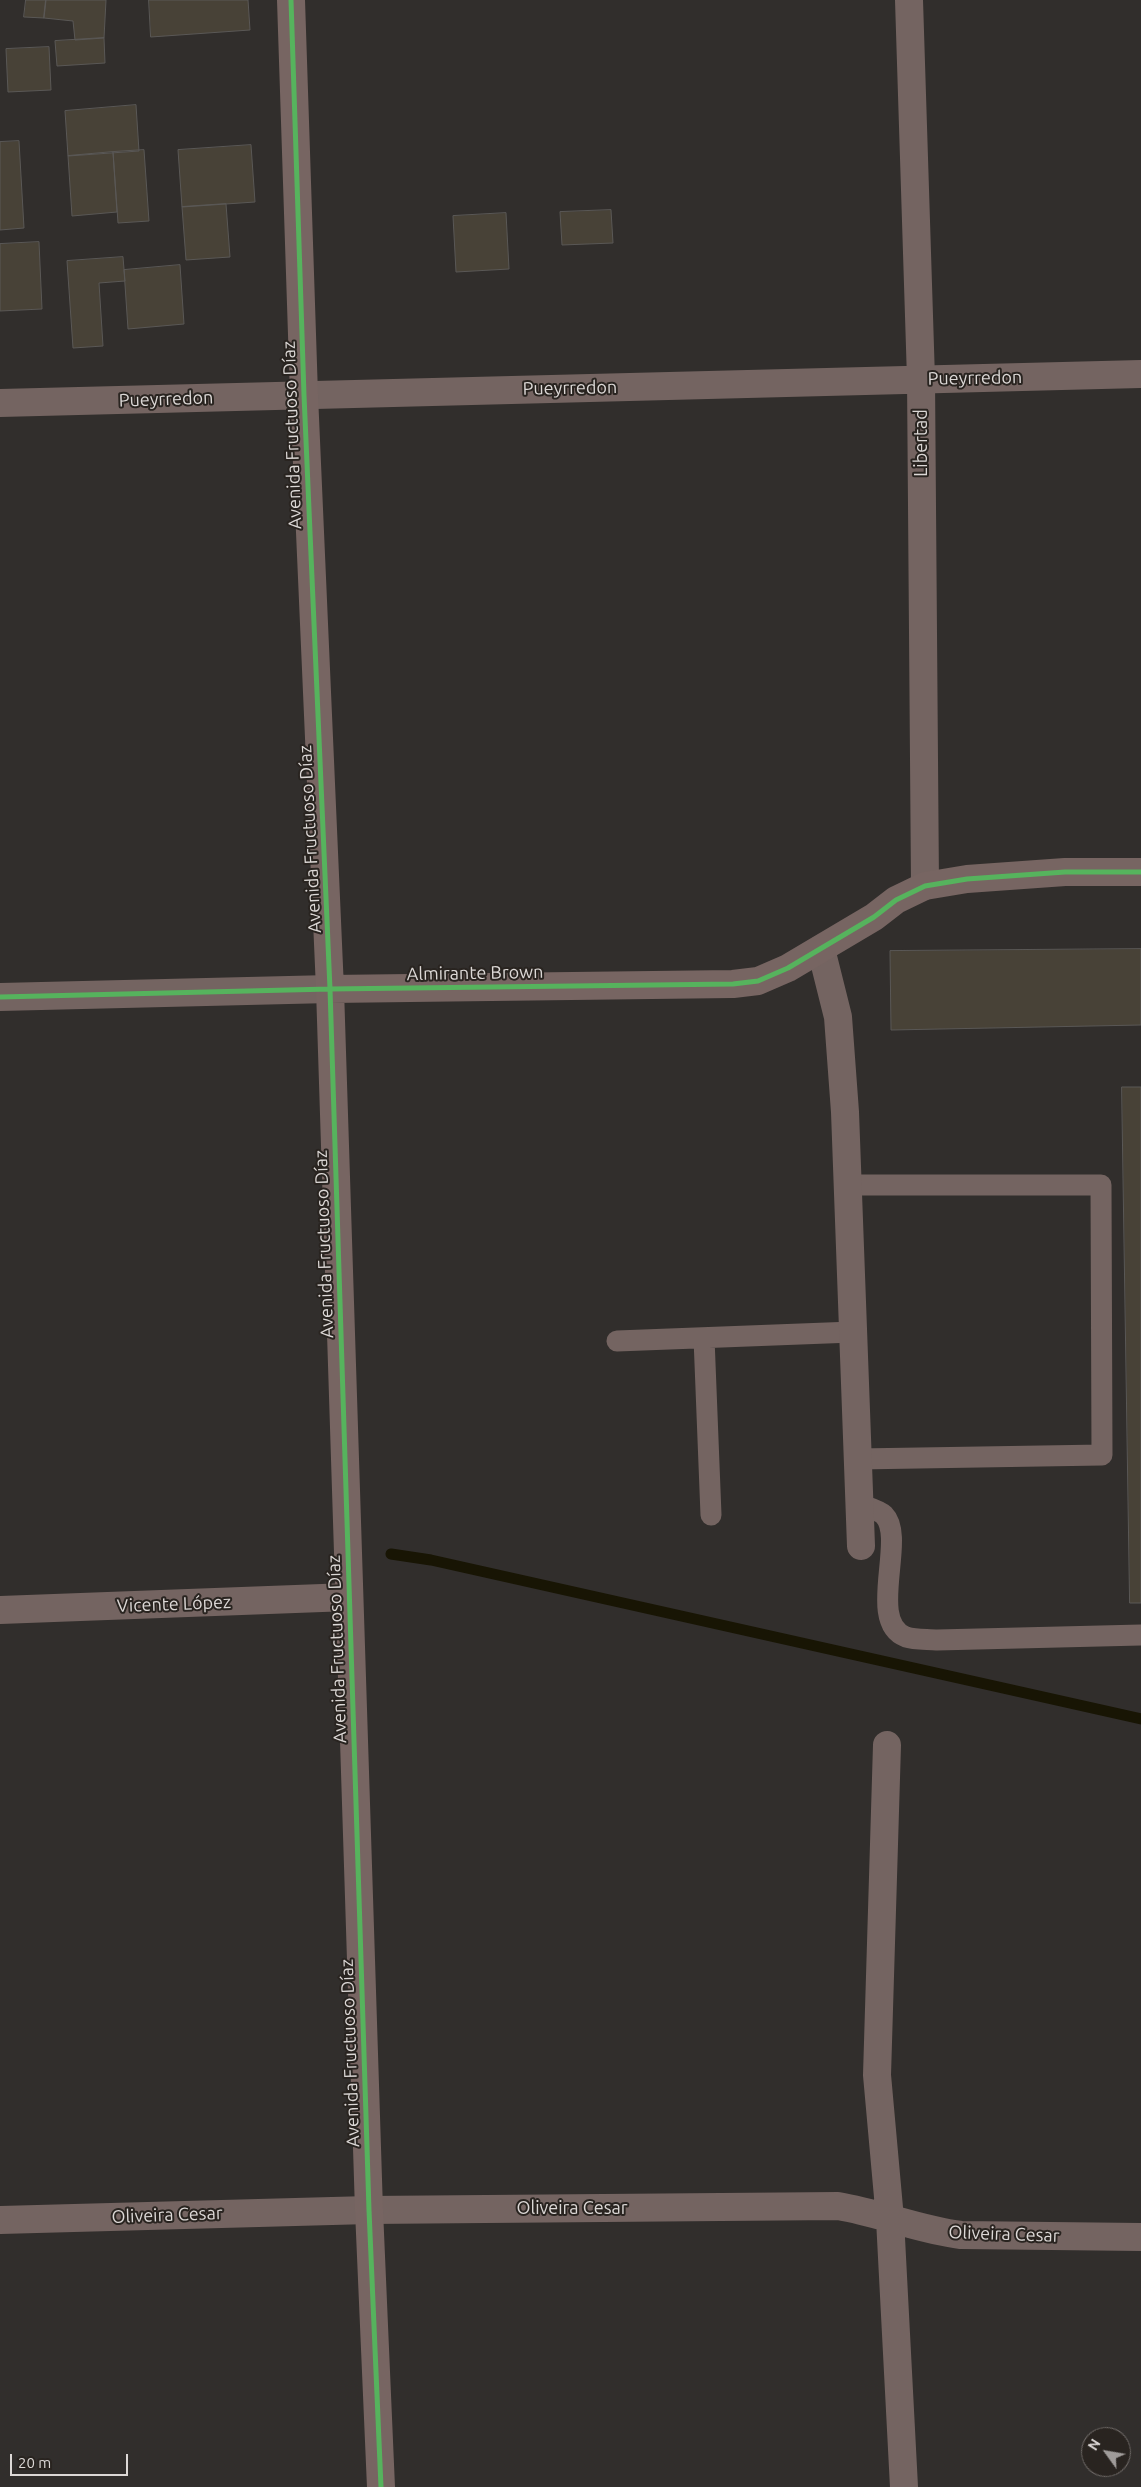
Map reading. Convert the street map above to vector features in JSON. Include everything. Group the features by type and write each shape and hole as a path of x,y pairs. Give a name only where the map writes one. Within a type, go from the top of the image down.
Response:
{"street":[{"name":"Avenida Fructuoso Díaz","path":"291,0 304,395 330,989 349,1597 381,2487"},
{"name":"Libertad","path":"909,0 921,379 925,886"},
{"name":"Pueyrredon","path":"0,403 1141,374"},
{"name":"Almirante Brown","path":"0,997 330,989 733,984 758,981 788,968 874,917 896,900 925,886 967,879 1065,872 1141,872"},
{"path":"821,949 838,1016 847,1185 861,1546"},
{"name":"Vicente López","path":"0,1610 349,1597"},
{"path":"887,1745 877,2075 890,2219 904,2487"},
{"name":"Oliveira Cesar","path":"0,2220 370,2210 838,2206 860,2210 936,2232 961,2235 1141,2237"}],"lane":[{"path":"847,1185 1101,1185 1102,1455 858,1459"},
{"path":"617,1341 853,1332"},
{"path":"704,1338 711,1515"},
{"path":"859,1504 884,1514 891,1528 888,1606 891,1623 906,1637 937,1640 1141,1635"}],"building":[{"path":"26,0 46,0 44,18 24,17"},
{"path":"46,0 106,0 104,38 75,40 73,21 44,18"},
{"path":"149,0 248,0 250,30 151,37"},
{"path":"104,38 105,63 57,66 55,41"},
{"path":"49,47 51,90 8,92 6,49"},
{"path":"136,105 139,151 68,156 65,111"},
{"path":"19,141 24,228 0,230 0,142"},
{"path":"251,145 255,202 182,207 178,150"},
{"path":"144,150 149,221 118,223 113,152"},
{"path":"113,152 117,212 72,216 68,156"},
{"path":"226,204 230,257 186,260 182,207"},
{"path":"611,210 613,243 562,245 560,212"},
{"path":"506,213 509,269 456,272 453,216"},
{"path":"39,242 42,309 0,311 0,244"},
{"path":"123,257 125,281 99,283 103,346 73,348 67,261"},
{"path":"180,265 184,324 128,329 124,270"},
{"path":"1141,949 1141,1025 891,1030 890,951"},
{"path":"1122,1087 1141,1087 1141,1603 1130,1603"}],"waterway":[{"path":"391,1554 431,1560 1141,1719"}],"cycle path":[{"path":"291,0 304,395 330,989 369,2210 381,2487"},
{"path":"0,997 330,989 733,984 758,981 788,968 874,917 896,900 925,886 967,879 1065,872 1141,872"}]}
